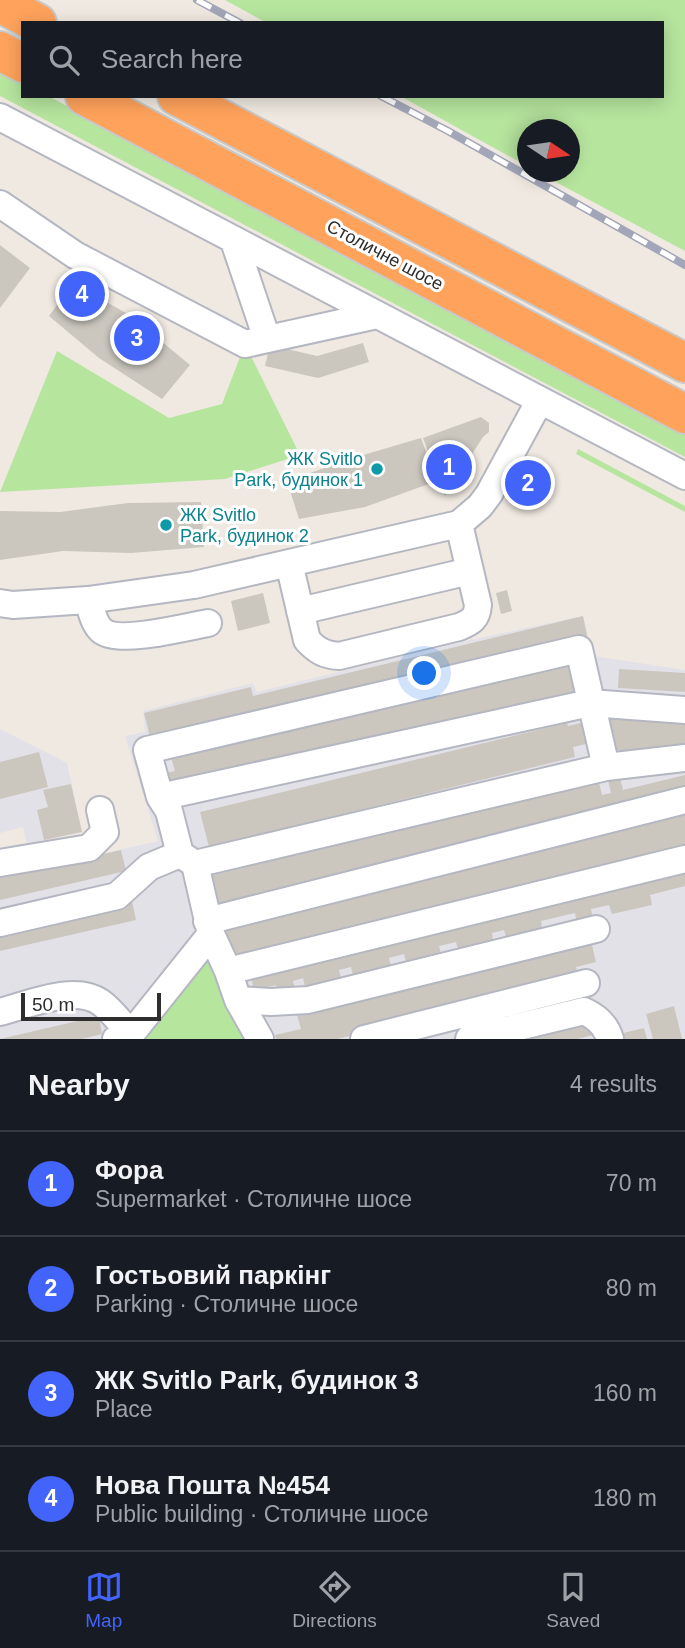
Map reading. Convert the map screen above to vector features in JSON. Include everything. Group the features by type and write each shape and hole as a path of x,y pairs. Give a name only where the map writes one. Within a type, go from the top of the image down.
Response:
{"highway":[{"path":"0,3 33,21"},
{"path":"0,51 21,62"},
{"name":"Столичне шосе","path":"89,98 685,414"},
{"path":"181,98 685,363"}],"street":[{"path":"0,117 685,476"},
{"path":"0,204 75,255 246,344 377,315"},
{"path":"234,241 267,339"},
{"path":"0,603 13,605 88,600 194,585 464,518 480,506 489,494 540,400"},
{"path":"289,563 307,640 315,650 328,655 340,656 459,627 471,622 477,615 478,605 470,571 464,518"},
{"path":"300,611 470,571"},
{"path":"88,600 102,631 114,636 208,623"},
{"path":"260,1039 238,1000 209,928 188,859 169,811 160,797 147,750 579,649 606,767"},
{"path":"160,797 590,703 685,710"},
{"path":"0,923 117,896 149,867 606,767 685,758"},
{"path":"0,1012 62,995 84,996 100,1002 125,1037 209,928 685,800"},
{"path":"0,863 89,848 105,832 100,810"},
{"path":"228,971 685,859"},
{"path":"238,1000 308,1000 596,929"},
{"path":"364,1039 586,983"},
{"path":"469,1039 584,1011 596,1016 608,1030 610,1039"}],"shaded area":[{"path":"583,616 593,656 685,670 685,1039 0,1039 0,877 158,841 125,736 145,732 143,711 253,683 257,692 465,641"},
{"path":"0,729 67,763 82,832 27,844 23,827 0,833"}],"green space":[{"path":"225,0 685,0 685,251 556,182 580,182 580,119 517,119 517,160 404,98 664,98 664,21 263,21"},
{"path":"0,71 21,82 21,98 52,98 685,432 685,457 0,96"},
{"path":"245,344 300,455 225,479 0,492 57,351 169,418 222,404"},
{"path":"578,449 685,506 685,512 576,454"},
{"path":"204,949 246,1039 137,1039"}],"building":[{"path":"0,245 30,268 0,308"},
{"path":"73,283 131,316 190,365 162,399 99,358 49,316"},
{"path":"363,343 369,362 318,378 265,366 270,345 317,356"},
{"path":"481,417 489,423 489,432 483,437 445,496 423,438"},
{"name":"ЖК Svitlo Park, будинок 1","path":"421,438 437,481 365,507 299,519 287,481"},
{"path":"201,502 204,547 131,553 63,551 0,560 0,511 60,512 128,503"},
{"path":"507,590 512,611 501,614 496,593"},
{"path":"263,593 270,623 238,631 231,601"},
{"path":"583,616 587,636 151,741 144,713 251,687 253,696"},
{"path":"572,657 580,693 166,793 161,774 175,771 170,754"},
{"path":"619,669 685,673 685,692 618,688"},
{"path":"603,714 685,716 685,751 613,750 614,733 603,733"},
{"path":"585,722 590,743 573,747 575,757 209,847 200,812 567,723 568,726"},
{"path":"39,752 48,787 0,799 0,762"},
{"path":"619,773 623,790 685,775 685,793 213,911 205,877 598,778 602,795 611,793 607,776"},
{"path":"71,784 82,832 44,840 37,810 48,807 43,790"},
{"path":"685,810 685,847 234,961 225,926"},
{"path":"121,850 126,871 0,900 0,878"},
{"path":"685,868 685,886 650,895 652,905 612,914 609,905 591,909 593,920 577,924 575,913 541,921 543,935 508,943 504,930 492,933 494,946 459,954 456,942 439,946 442,958 407,966 404,954 389,958 392,971 354,980 351,967 339,970 342,982 306,991 303,978 293,981 296,994 279,998 276,985 254,990 250,972"},
{"path":"132,901 136,920 0,951 0,931"},
{"path":"591,941 596,962 576,967 580,981 337,1039 276,1039 275,1035 301,1029 296,1011"},
{"path":"674,1006 682,1039 653,1039 646,1014"},
{"path":"99,1016 102,1034 82,1039 0,1039"},
{"path":"590,1016 594,1035 577,1039 500,1039"},
{"path":"644,1028 647,1039 616,1039 615,1035"}],"railway":[{"path":"197,0 236,21"},
{"path":"385,98 685,265"}],"place":[{"name":"Нова Пошта №454","path":"82,294"},
{"name":"ЖК Svitlo Park, будинок 3","path":"137,338"},
{"name":"Фора","path":"449,467"},
{"name":"ЖК Svitlo Park, будинок 1","path":"377,469"},
{"name":"Гостьовий паркінг","path":"528,483"},
{"name":"ЖК Svitlo Park, будинок 2","path":"166,525"}]}
